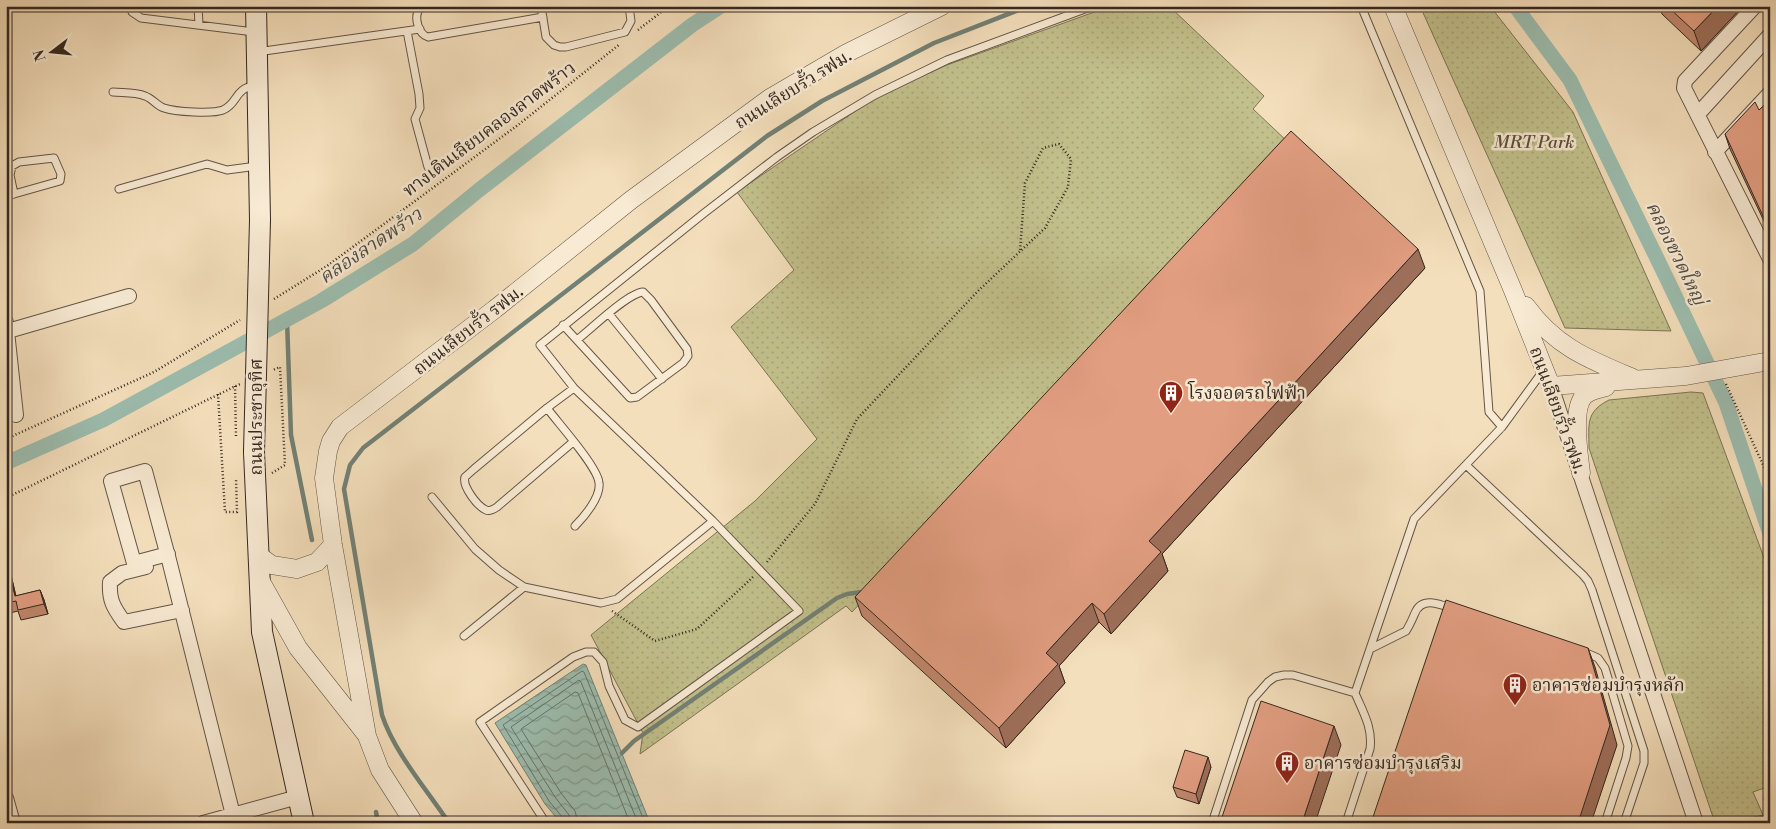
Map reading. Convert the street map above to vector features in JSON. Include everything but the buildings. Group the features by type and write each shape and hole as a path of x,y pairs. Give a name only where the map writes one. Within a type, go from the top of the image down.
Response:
{"main road":[{"name":"ถนนประชาอุทิศ","path":"256,6 260,220 254,452 262,632 304,823"}],"street":[{"name":"ถนนเลียบรั้ว รฟม.","path":"414,823 380,770 367,736 333,545 324,472 331,441 340,427 495,310 631,200 770,98 847,54 942,6"},
{"name":"ถนนเลียบรั้ว รฟม.","path":"1393,6 1545,369 1696,823"},
{"path":"1755,6 1686,81 1684,88 1770,259"},
{"path":"1698,114 1770,35"},
{"path":"1715,152 1770,92"},
{"path":"1512,288 1537,322 1561,344 1591,361 1636,379"},
{"path":"16,414 9,375 7,333 129,296"},
{"path":"1551,386 1731,373 1770,361"},
{"path":"1581,473 1577,419 1584,396 1592,390 1636,379"},
{"path":"169,557 134,563 111,481 145,472 169,557 233,815"},
{"path":"258,555 272,565 297,569 318,562 333,545"},
{"path":"169,557 122,573 110,582 113,607 124,622 182,610"},
{"path":"259,580 298,648 367,736"},
{"path":"6,798 13,823"},
{"path":"203,823 298,798"}],"lane":[{"path":"131,6 132,12 140,18 199,25 257,42 420,30"},
{"path":"198,6 199,25"},
{"path":"428,6 422,7 418,11 420,30 423,35 430,36 543,17"},
{"path":"541,6 546,37 554,45 566,47 625,32 631,21 629,6"},
{"path":"546,823 480,722 573,657 586,652 594,652 603,662 609,686 625,720 638,727 800,611 713,521 574,388 540,345 777,157 813,132 875,96 947,60 1093,6"},
{"path":"1361,6 1480,291 1489,412 1502,427"},
{"path":"407,31 419,94 420,108 415,119 428,167"},
{"path":"114,92 145,96 164,108 208,113 224,109 238,93 247,87 258,85"},
{"path":"54,158 61,174 60,181 10,195 12,166 19,162 54,158"},
{"path":"119,189 207,164 227,170 260,166"},
{"path":"564,325 630,398 637,397 662,379 683,363 688,356 687,349 643,292 638,293 609,314 578,340"},
{"path":"609,314 662,379"},
{"path":"1346,823 1371,742 1369,725 1355,694 1414,519 1502,427 1545,369"},
{"path":"573,442 497,507 491,510 485,510 471,495 465,485 465,477 547,408 574,388"},
{"path":"547,408 593,466 600,483 588,513 575,526"},
{"path":"1466,465 1583,575 1592,590 1644,751 1644,763 1624,823"},
{"path":"432,497 475,549 524,587 601,603 617,599 713,521"},
{"path":"464,636 524,587"},
{"path":"1370,649 1406,631 1417,609 1425,603 1435,603 1463,612"},
{"path":"1574,649 1593,655 1602,662 1628,746 1626,758 1604,823"},
{"path":"1212,823 1248,708 1257,692 1268,682 1284,674 1293,675 1355,694"},
{"path":"1756,823 1770,818"}],"path":[{"path":"631,36 669,6"},
{"name":"ทางเดินเลียบคลองลาดพร้าว","path":"270,302 327,266 518,125 624,42"},
{"path":"601,603 655,641 697,629 760,570 815,504 857,419 978,291 1045,228 1068,187 1071,159 1059,144 1043,148 1025,183 1020,251"},
{"path":"6,439 154,372 245,317"},
{"path":"256,483 285,465 280,367 271,371"},
{"path":"1731,373 1726,385 1770,480"},
{"path":"6,498 244,382"},
{"path":"235,386 236,444"},
{"path":"218,394 226,512 237,512 236,473"}],"green space":[{"path":"1111,6 1169,6 1264,96 1253,109 1289,143 852,612 846,606 640,754 643,733 591,635 755,501 817,439 731,327 794,270 737,192 876,97 947,65"},
{"name":"MRT Park","path":"1420,6 1490,6 1573,112 1671,331 1565,328"},
{"path":"1691,392 1703,393 1770,574 1770,786 1753,792 1763,815 1732,823 1715,823 1589,448 1589,426 1592,414 1609,400"}],"water":[{"path":"583,664 586,665 650,823 561,823 545,804 495,723"}],"waterway":[{"name":"คลองลาดพร้าว","path":"6,463 103,420 321,301 413,244 479,190 692,25 721,6"},
{"path":"449,823 394,743 382,715 344,489 350,465 363,448 767,136 822,101 934,43 1029,6"},
{"name":"คลองชวดใหญ่","path":"1515,6 1570,80 1667,279 1726,403 1770,534"},
{"path":"287,320 291,435 312,540"},
{"path":"622,753 634,741 837,598 847,594 862,592"},
{"path":"376,812 378,823"}],"place":[{"name":"โรงจอดรถไฟฟ้า","path":"1171,414"},
{"name":"อาคารซ่อมบำรุงหลัก","path":"1515,706"},
{"name":"อาคารซ่อมบำรุงเสริม","path":"1287,784"}]}
